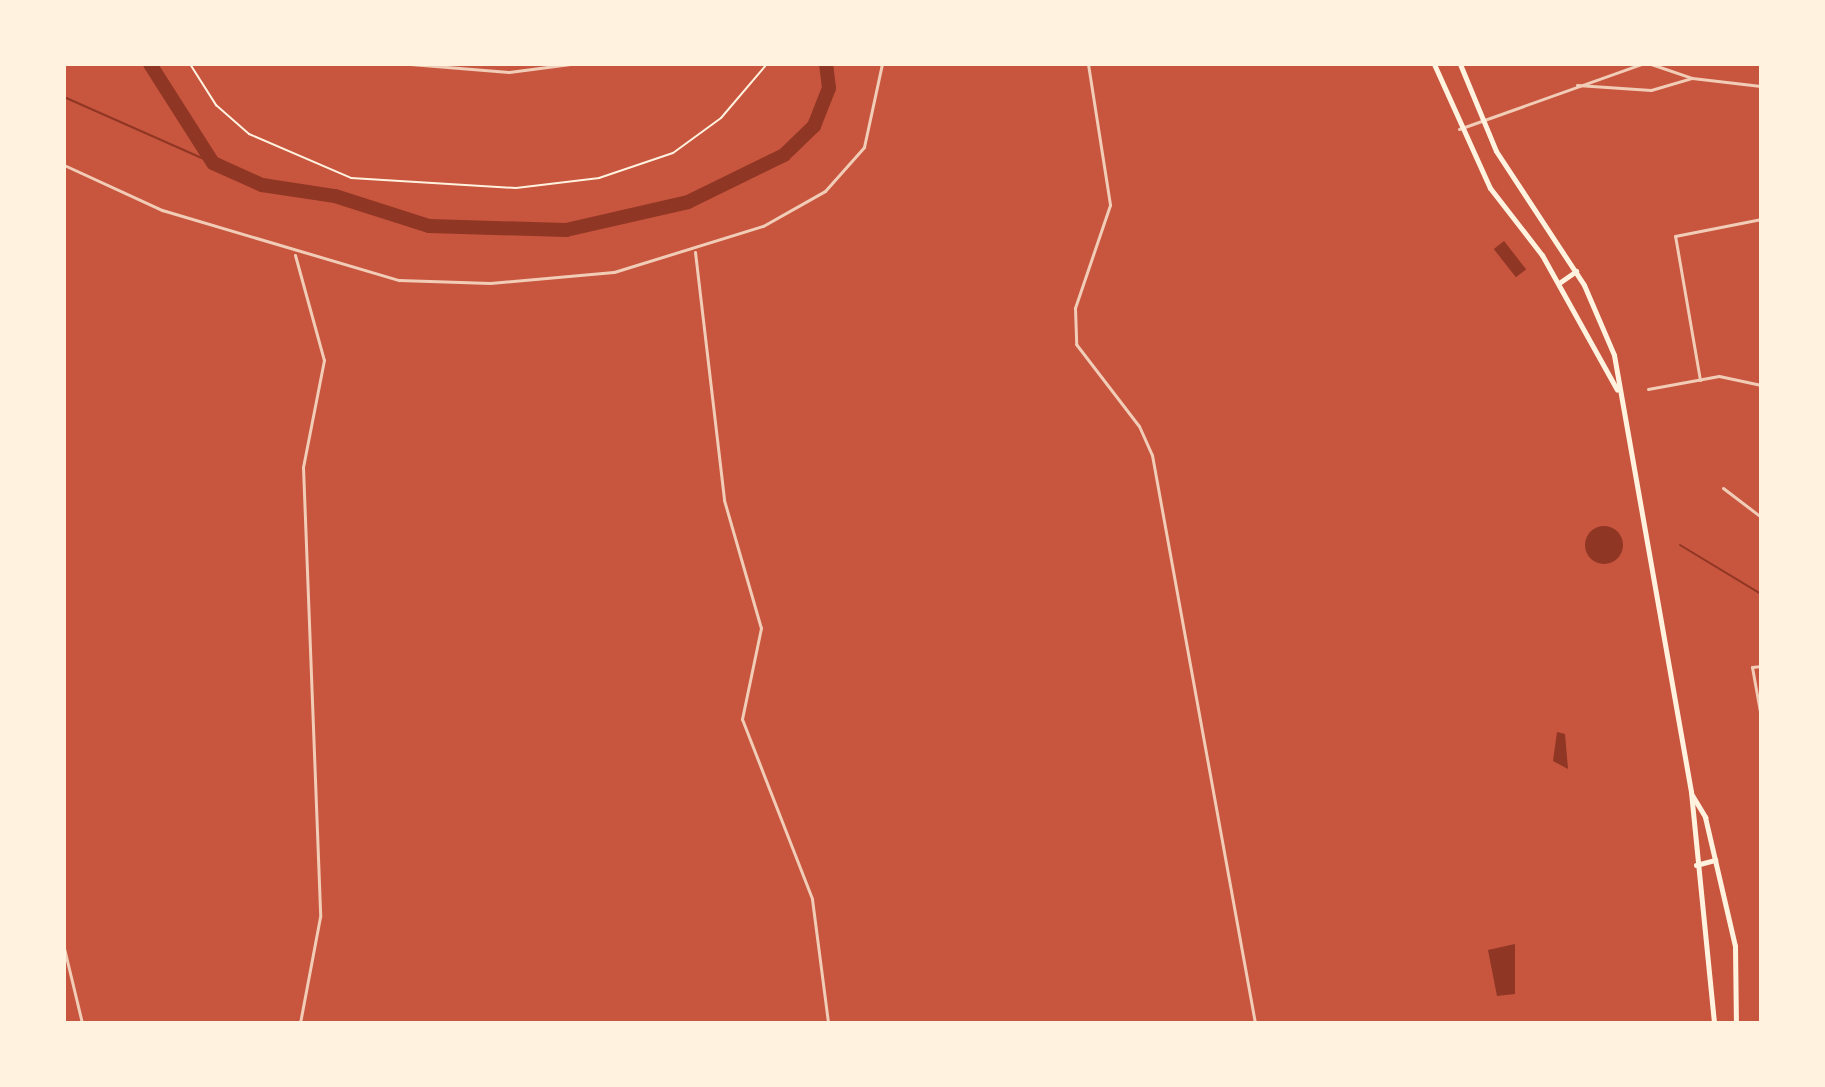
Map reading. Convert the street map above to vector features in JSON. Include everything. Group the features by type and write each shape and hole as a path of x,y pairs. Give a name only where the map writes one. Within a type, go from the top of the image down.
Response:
{"main road":[{"path":"1434,64 1459,129 1490,188 1559,283 1618,391"},
{"path":"1460,64 1484,125 1576,271 1614,355 1691,792 1696,865 1712,947 1714,1023"},
{"path":"1559,283 1576,271"},
{"path":"1691,792 1715,860 1735,946 1736,1023"},
{"path":"1696,865 1715,860"}],"street":[{"path":"410,64 509,72 570,64"},
{"path":"64,165 162,210 295,254 399,280 447,284 614,272 695,252 790,214 854,166 872,127 882,64"},
{"path":"1088,64 1110,205 1075,308 1076,344 1139,426 1152,455 1255,1023"},
{"path":"1459,129 1484,125 1577,85 1642,64"},
{"path":"1651,64 1692,78 1761,86"},
{"path":"1577,85 1651,90 1692,78"},
{"path":"1700,380 1675,236 1761,219"},
{"path":"695,252 724,500 761,628 742,719 812,899 828,1023"},
{"path":"295,254 324,360 303,476 320,901 300,1023"},
{"path":"1648,389 1727,376 1761,385"},
{"path":"1723,488 1761,517"},
{"path":"1761,666 1752,667 1761,717"},
{"path":"64,948 82,1023"}],"path":[{"path":"190,64 216,105 249,134 351,178 516,188 599,178 673,153 721,118 767,64"}],"shaded area":[{"path":"1504,241 1526,269 1516,277 1494,249"},
{"path":"1604,526 1618,531 1623,545 1618,559 1604,564 1590,559 1585,545 1590,531"},
{"path":"1557,732 1565,734 1568,769 1553,761"},
{"path":"1515,944 1515,994 1497,996 1488,950"}],"waterway":[{"path":"150,64 213,163 262,185 335,196 429,226 566,230 688,202 784,155 814,126 829,88 826,64"},
{"path":"64,97 213,163"},
{"path":"1680,545 1761,594"}]}
